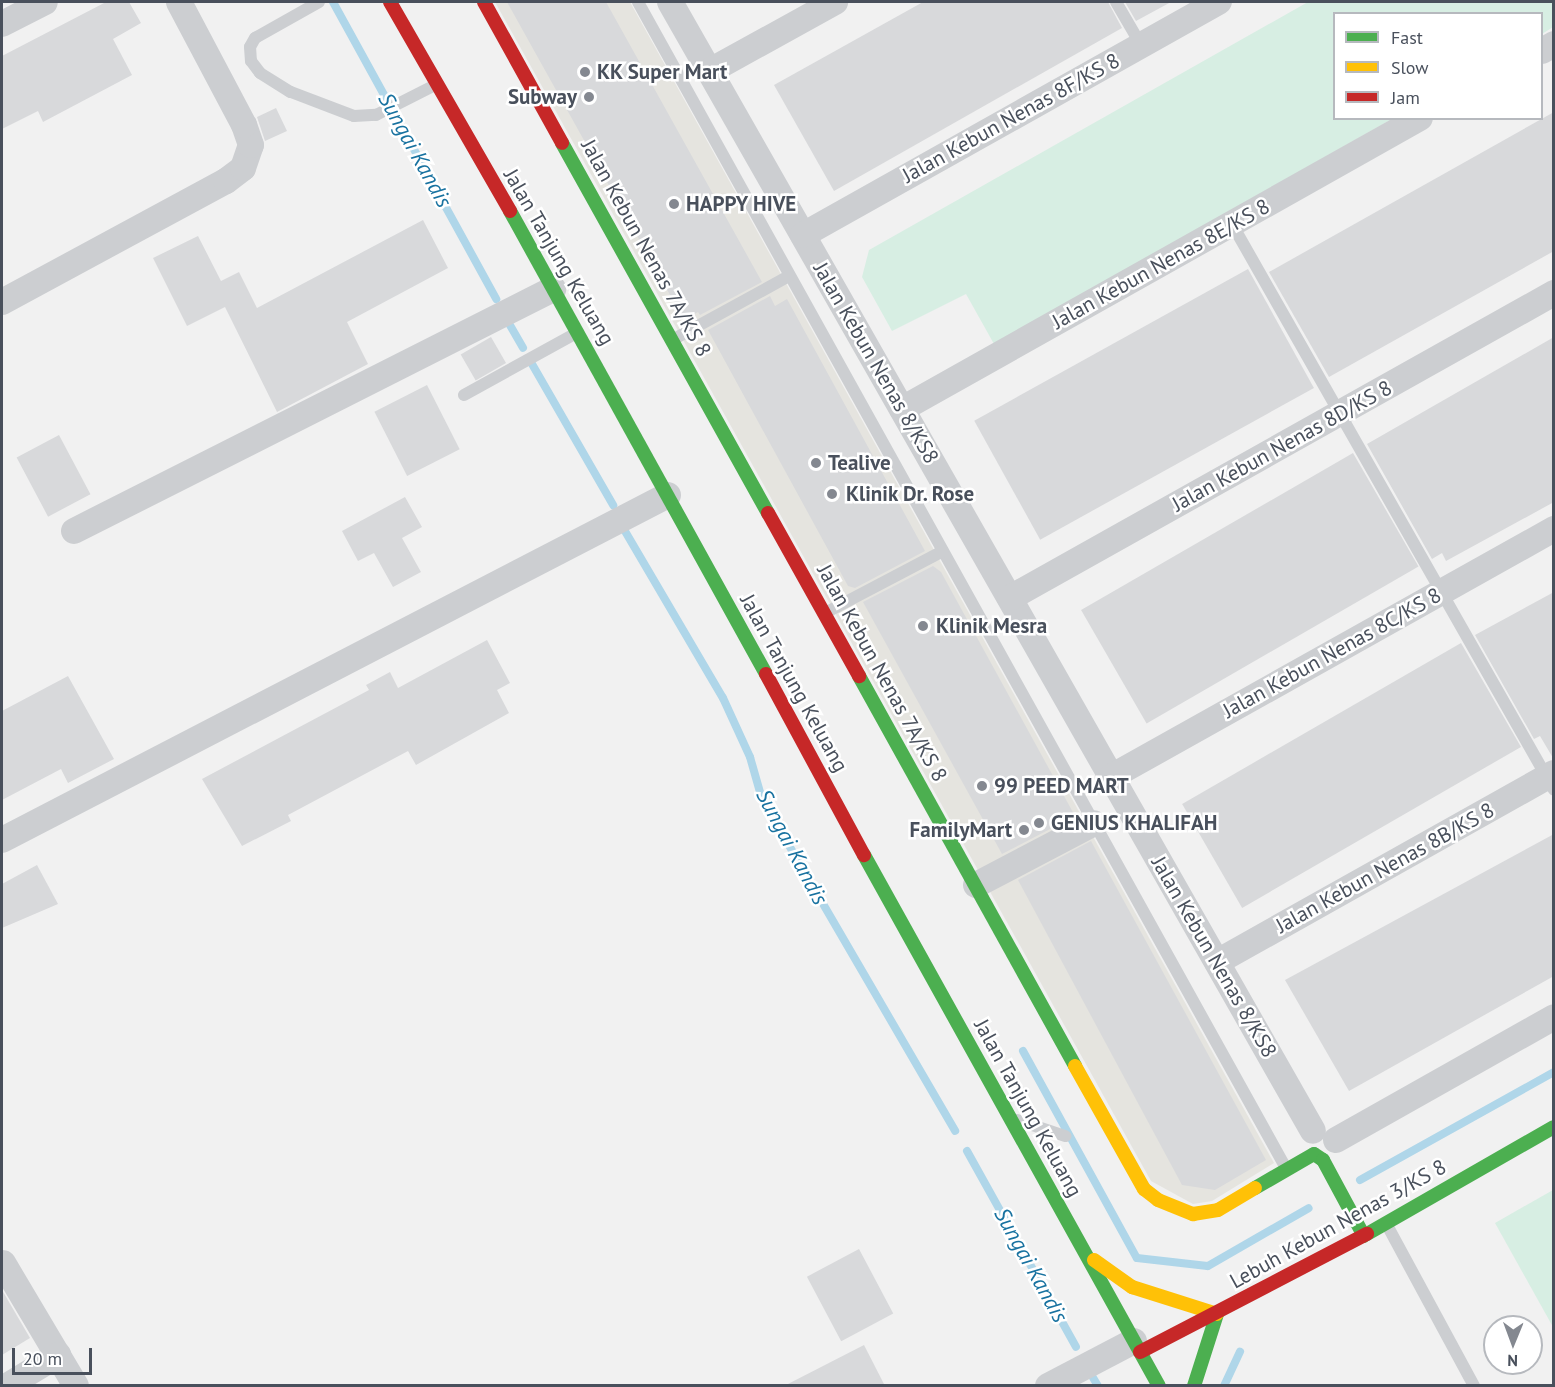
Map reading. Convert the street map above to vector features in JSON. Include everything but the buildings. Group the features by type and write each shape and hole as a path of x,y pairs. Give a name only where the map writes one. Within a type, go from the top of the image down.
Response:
{"street":[{"path":"2,24 45,2"},
{"path":"2,303 226,181 243,168 251,145 244,125 179,2"},
{"name":"Jalan Tanjung Keluang","path":"390,2 579,331 1007,1116 1159,1386"},
{"name":"Jalan Kebun Nenas 7A/KS 8","path":"484,2 674,339 1144,1189 1158,1200 1194,1214 1218,1209 1324,1144"},
{"name":"Jalan Kebun Nenas 8/KS8","path":"670,2 1111,777 1324,1144 1364,1236"},
{"path":"710,71 835,2"},
{"name":"Jalan Kebun Nenas 8F/KS 8","path":"803,235 1219,2"},
{"name":"Jalan Kebun Nenas 8E/KS 8","path":"902,409 1416,120"},
{"path":"74,531 553,289"},
{"name":"Jalan Kebun Nenas 8D/KS 8","path":"1010,598 1554,293"},
{"path":"2,840 668,495"},
{"name":"Jalan Kebun Nenas 8C/KS 8","path":"1111,777 1554,529"},
{"name":"Jalan Kebun Nenas 8B/KS 8","path":"1217,962 1551,780"},
{"path":"976,885 1094,823"},
{"path":"1324,1144 1554,1017"},
{"name":"Lebuh Kebun Nenas 3/KS 8","path":"1137,1347 1217,1314 1386,1224 1554,1127"},
{"path":"1086,1253 1132,1287 1217,1314 1194,1386"},
{"path":"3,1263 76,1386"},
{"path":"1048,1386 1137,1347"},
{"path":"7,1386 58,1354"}],"lane":[{"path":"319,2 255,38 250,47 251,61 260,73 291,92 354,116 376,115 405,98 437,84"},
{"path":"638,2 1286,1168"},
{"path":"1116,2 1141,45"},
{"path":"1232,224 1441,592 1551,780"},
{"path":"674,339 789,276"},
{"path":"464,394 579,331"},
{"path":"825,613 943,551"},
{"path":"1007,1116 1065,1136"},
{"path":"1386,1224 1474,1386"}],"shaded area":[{"path":"495,2 630,2 1274,1163 1212,1201 1193,1204 1151,1181"}],"green space":[{"path":"1308,2 1553,2 1553,27 1543,33 1543,12 1333,12 1333,120 1390,120 994,344 966,294 892,331 862,277 869,250"},
{"path":"1553,1190 1553,1327 1495,1223"}],"waterway":[{"name":"Sungai Kandis","path":"333,2 496,299"},
{"name":"Sungai Kandis","path":"507,320 523,348"},
{"name":"Sungai Kandis","path":"532,364 613,505"},
{"name":"Sungai Kandis","path":"622,526 723,698 750,757 762,799 955,1131"},
{"path":"1023,1051 1137,1258 1208,1266 1309,1208"},
{"path":"1360,1180 1554,1072"},
{"name":"Sungai Kandis","path":"967,1151 1076,1347"},
{"path":"1224,1386 1240,1352"},
{"name":"Sungai Kandis","path":"1092,1376 1098,1386"}],"traffic: fast":[{"path":"562,143 768,513"},
{"path":"510,211 766,674"},
{"path":"859,676 1075,1066"},
{"path":"864,855 1159,1386"},
{"path":"1367,1234 1554,1127"},
{"path":"1255,1188 1314,1154 1323,1160 1364,1236"},
{"path":"1194,1386 1217,1314"}],"traffic: slow":[{"path":"1075,1066 1144,1189 1158,1200 1193,1214 1218,1210 1255,1188"},
{"path":"1094,1260 1132,1287 1217,1314"}],"traffic: jam":[{"path":"390,2 510,211"},
{"path":"484,2 562,143"},
{"path":"768,513 859,676"},
{"path":"766,674 864,855"},
{"path":"1140,1352 1367,1234"}],"place":[{"name":"KK Super Mart","path":"585,72"},
{"name":"Subway","path":"589,97"},
{"name":"HAPPY HIVE","path":"674,204"},
{"name":"Tealive","path":"816,463"},
{"name":"Klinik Dr. Rose","path":"832,494"},
{"name":"Klinik Mesra","path":"923,626"},
{"name":"99 PEED MART","path":"982,786"},
{"name":"GENIUS KHALIFAH","path":"1039,823"},
{"name":"FamilyMart","path":"1024,830"}]}
